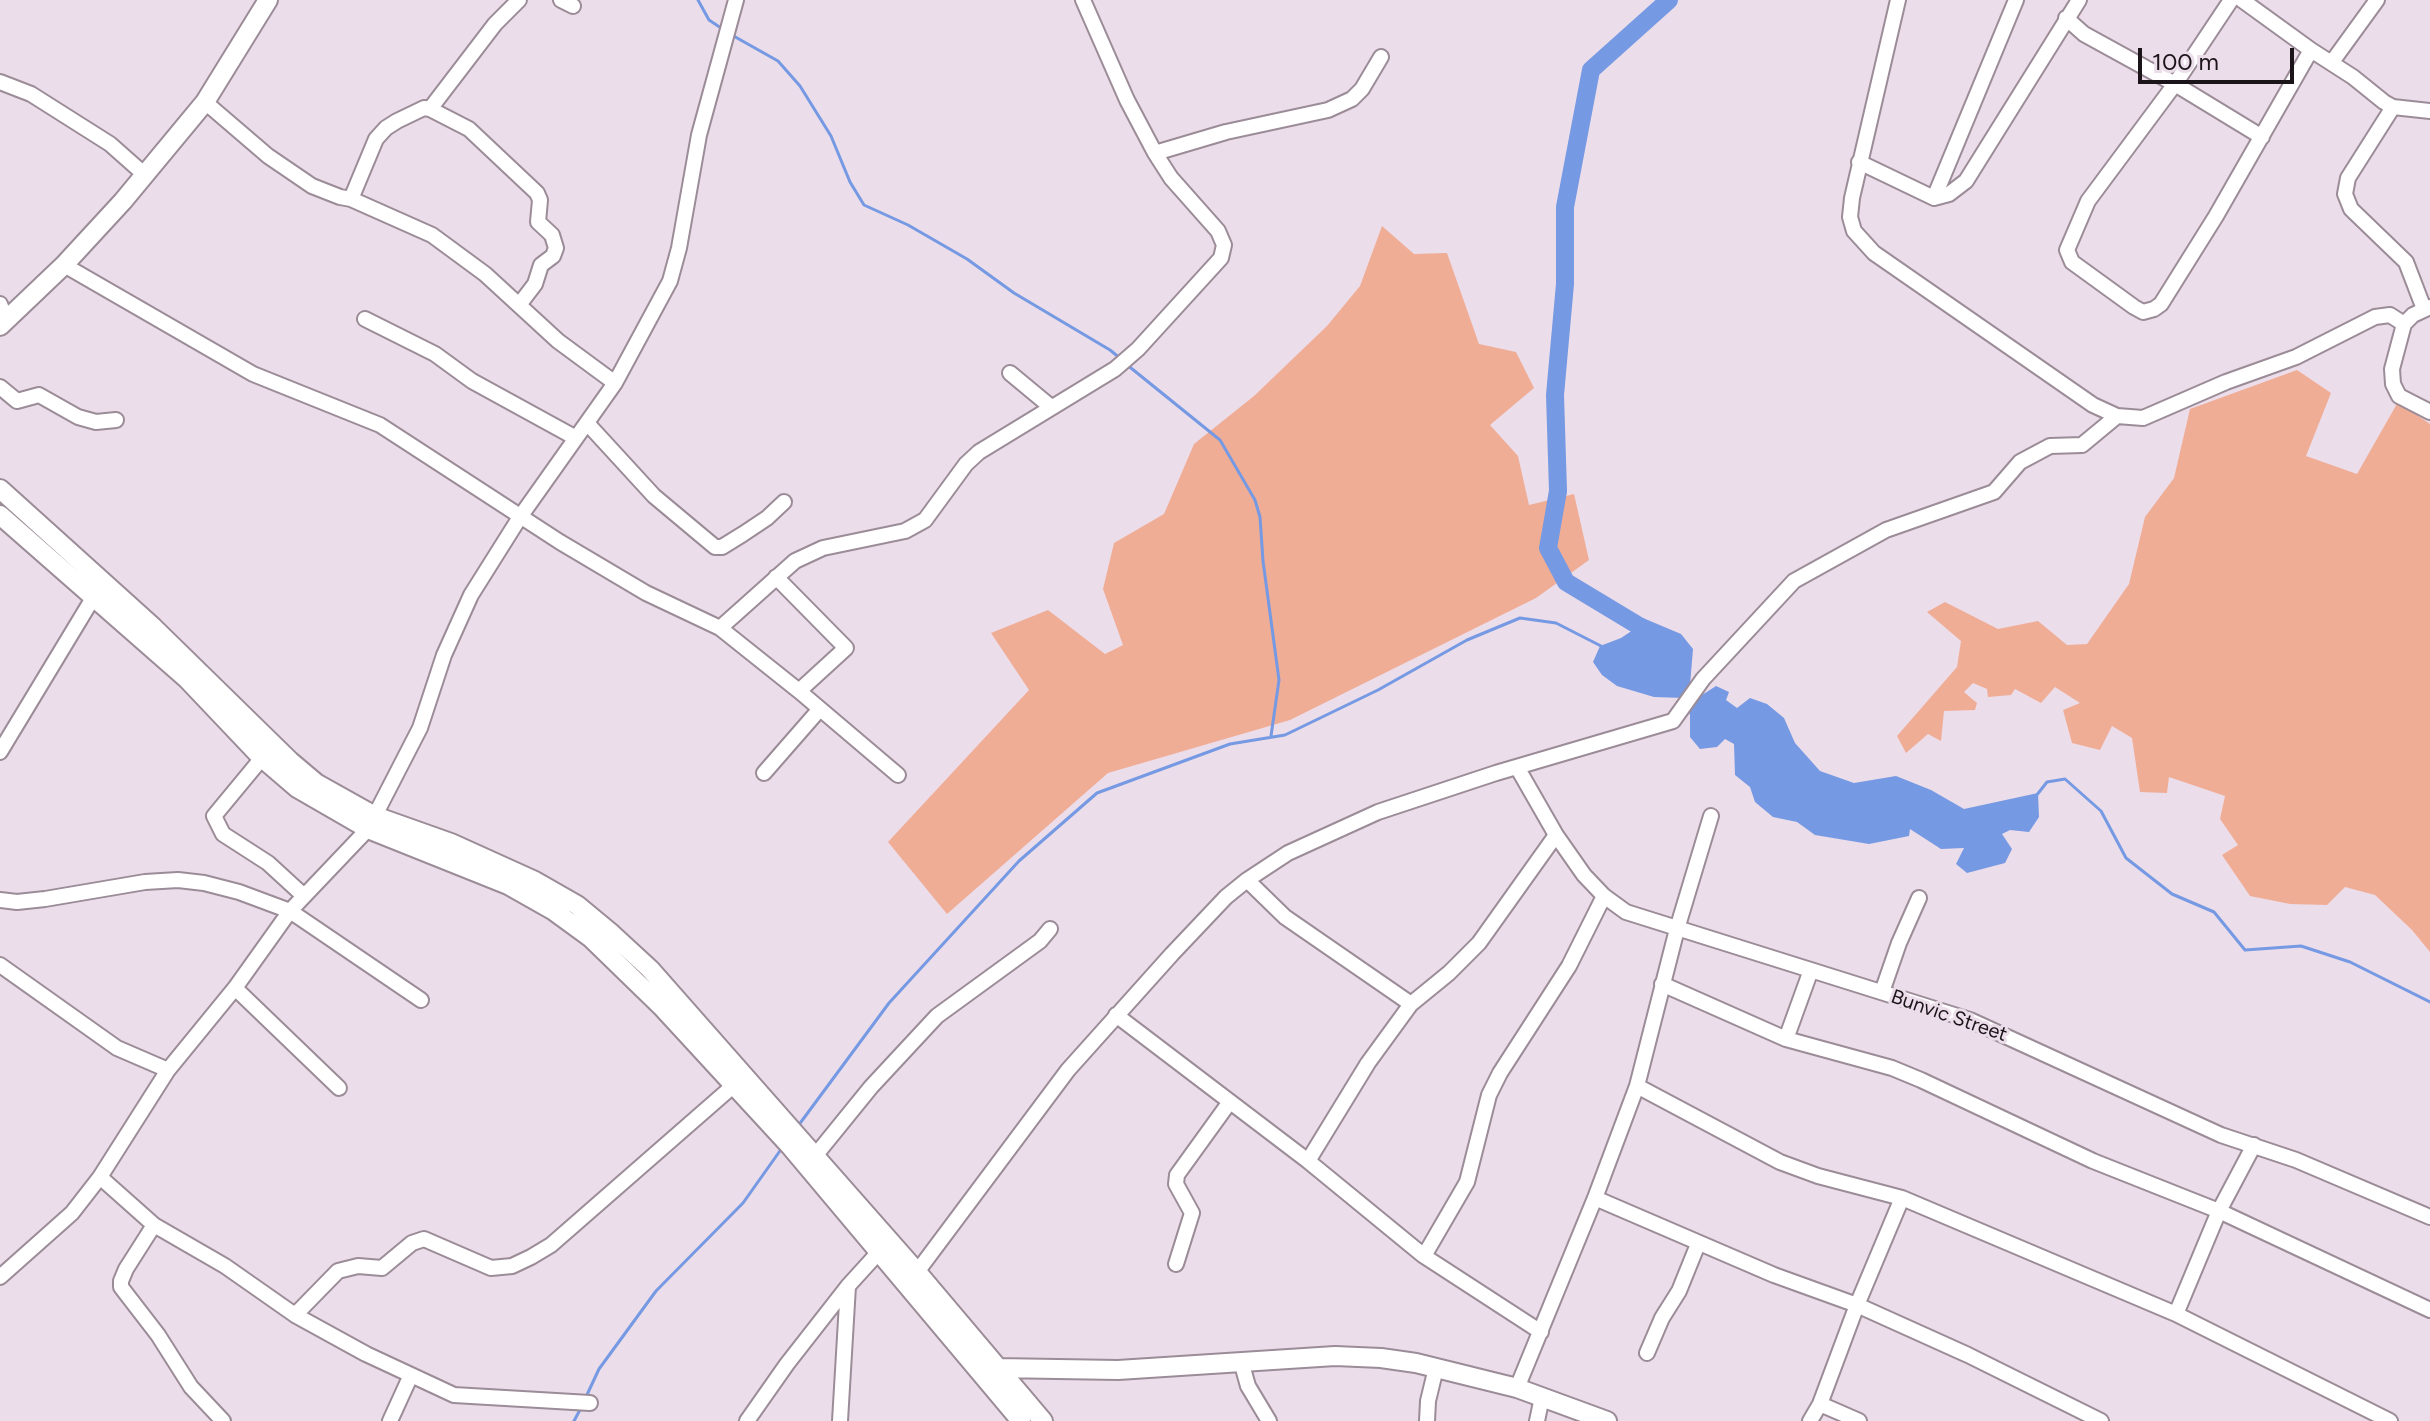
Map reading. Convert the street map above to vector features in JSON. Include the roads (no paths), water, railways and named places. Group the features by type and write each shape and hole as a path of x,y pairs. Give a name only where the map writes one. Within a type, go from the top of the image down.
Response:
{"main road":[{"path":"2,317 64,265 145,175 205,102 268,0"},
{"path":"0,489 176,649 316,783 371,823 495,861 577,905 650,969 788,1135 878,1253 989,1373 1043,1421"},
{"path":"0,515 187,679 262,758 297,788 508,885 554,911 591,938 651,996 733,1086 815,1156 917,1272 1021,1421"},
{"path":"989,1373 1118,1370 1335,1356 1381,1358 1517,1388 1607,1421"}],"street":[{"path":"430,109 495,24 519,0"},
{"path":"0,1277 72,1213 100,1177 168,1070 235,988 290,911 371,823 420,728 444,655 465,607 520,517 615,383 665,291 676,265 697,144 736,0"},
{"path":"720,628 795,561 823,548 905,531 925,520 938,499 979,452 1115,369 1138,349 1221,258 1224,245 1218,231 1171,178 1155,153 1127,100 1083,0"},
{"path":"1898,0 1859,162 1850,217 1854,231 1874,253 2093,405 2117,416 2143,418 2226,382 2296,357 2375,317 2390,315 2404,324"},
{"path":"1934,198 2016,0"},
{"path":"1859,162 1934,198 1949,194 1966,181 2079,0"},
{"path":"2231,0 2175,84 2088,201 2067,250 2072,262 2134,307 2143,312 2161,304 2311,50"},
{"path":"2332,62 2377,0"},
{"path":"2246,1 2393,107 2430,111"},
{"path":"2066,18 2084,34 2262,137"},
{"path":"1155,153 1226,132 1328,110 1352,99 1362,89 1381,57"},
{"path":"0,82 31,94 110,144 145,175"},
{"path":"205,102 289,172 312,186 351,199 432,235 485,274 558,341 615,383"},
{"path":"2393,107 2348,178 2345,194 2351,209 2406,262 2427,308 2404,324 2392,369 2393,384 2399,396 2430,412"},
{"path":"351,199 376,139 386,128 424,108 469,129 537,193 540,200 538,222 552,235 556,248 553,256 541,265 535,284 519,305"},
{"path":"64,265 253,374 380,425 520,517 646,593 720,628 898,775"},
{"path":"365,319 435,354 472,381 576,438"},
{"path":"1010,373 1051,407"},
{"path":"0,387 17,401 39,395 78,417 96,422 116,420"},
{"path":"917,1272 1068,1070 1226,897 1247,880 1288,853 1378,812 1673,721 1703,679 1794,581 1886,530 1994,492 2020,462 2050,446 2082,445 2117,416"},
{"path":"587,423 654,496 715,547 722,547 743,534 784,502"},
{"path":"776,577 846,648 799,691"},
{"path":"0,752 93,598"},
{"path":"764,773 819,710"},
{"path":"262,758 214,816 223,834 268,863 304,896"},
{"name":"Bunvic Street","path":"1517,767 1556,835 1584,875 1604,896 1626,912 1939,1009 2000,1032 2203,1127 2296,1160 2430,1217"},
{"path":"1517,1388 1637,1086 1677,929 1711,816"},
{"path":"1308,1161 1368,1063 1411,1004 1479,943 1556,835"},
{"path":"0,900 17,902 178,880 239,892 290,911 421,1000"},
{"path":"1247,880 1295,925 1411,1004"},
{"path":"1424,1256 1467,1182 1489,1095 1569,966 1604,896"},
{"path":"1882,992 1919,898"},
{"path":"815,1156 871,1087 937,1016 1040,941 1050,929"},
{"path":"0,965 117,1048 168,1070"},
{"path":"1786,1039 1811,970"},
{"path":"1662,984 1786,1039 1892,1068 2093,1161 2219,1211 2430,1310"},
{"path":"235,988 339,1088"},
{"path":"1116,1015 1308,1161 1424,1256 1541,1332"},
{"path":"295,1315 338,1271 358,1266 382,1268 412,1243 424,1239 491,1268 512,1266 531,1257 551,1245 733,1086"},
{"path":"1637,1086 1780,1162 1818,1176 1902,1198 2176,1314 2390,1421"},
{"path":"1176,1264 1192,1213 1176,1184 1177,1175 1229,1103"},
{"path":"2176,1314 2219,1211 2254,1145"},
{"path":"100,1177 154,1225 225,1266 295,1315 347,1344 454,1395 590,1403"},
{"path":"1595,1198 1698,1244 1857,1305 1968,1355 2101,1421"},
{"path":"1810,1421 1820,1404 1902,1198"},
{"path":"154,1225 126,1269 121,1287 158,1335 191,1387 223,1421"},
{"path":"1647,1353 1662,1318 1679,1291 1698,1244"},
{"path":"747,1421 787,1364 878,1253"},
{"path":"840,1421 848,1286"},
{"path":"1241,1361 1248,1386 1269,1421"},
{"path":"1427,1421 1436,1368"},
{"path":"390,1421 411,1375"},
{"path":"1537,1421 1542,1397"},
{"path":"1820,1404 1859,1421"}],"water":[{"path":"1643,618 1681,634 1693,649 1690,685 1702,695 1716,686 1729,692 1726,700 1737,708 1750,698 1767,704 1784,718 1795,743 1820,771 1854,783 1896,776 1931,790 1964,809 2038,793 2039,817 2029,832 2010,830 2002,834 2012,849 2005,863 1967,873 1956,864 1964,848 1941,849 1910,829 1909,836 1869,844 1815,835 1797,822 1773,817 1755,802 1750,787 1735,775 1734,744 1725,739 1717,747 1700,749 1690,737 1690,715 1684,698 1654,697 1617,686 1602,675 1593,662 1600,646 1621,638 1639,626"}],"waterway":[{"path":"698,0 709,20 724,30"},
{"path":"1639,626 1566,582 1548,548 1558,491 1555,395 1565,284 1565,207 1591,70 1669,0"},
{"path":"730,34 778,61 800,86 831,136 850,182 864,205 908,225 967,259 1014,293 1121,359"},
{"path":"1126,364 1220,440 1255,500 1260,517 1279,680 1271,736"},
{"path":"798,1126 889,1003 1019,861 1097,793 1230,744 1285,735 1378,690 1467,640 1520,618 1556,623 1601,646"},
{"path":"2036,796 2047,782 2065,779 2101,811 2126,858 2172,894 2214,912 2245,950 2301,946 2350,962 2430,1002"},
{"path":"585,1399 599,1369 656,1291 743,1203 782,1148"},
{"path":"574,1421 582,1406"}]}
